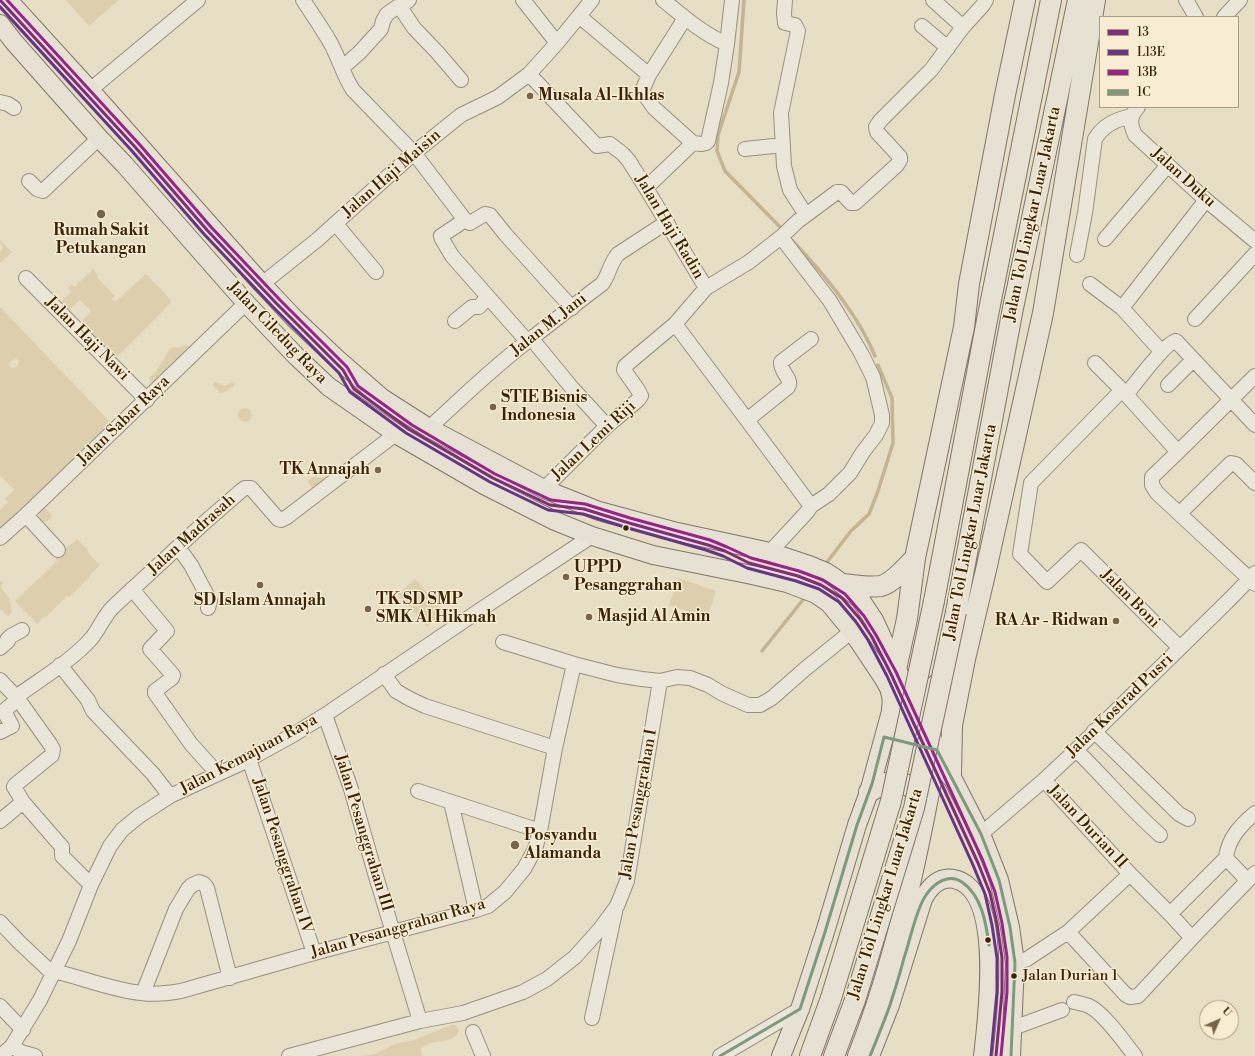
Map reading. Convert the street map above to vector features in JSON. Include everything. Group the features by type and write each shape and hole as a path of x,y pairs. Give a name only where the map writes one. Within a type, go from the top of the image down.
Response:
{"highway":[{"path":"966,655 937,686 913,701 902,706 891,700 896,668 907,619 915,558 964,327 969,284 1005,95 1025,0"},
{"name":"Jalan Tol Lingkar Luar Jakarta","path":"810,1056 831,998 891,801 934,601 987,320 1051,0"},
{"name":"Jalan Tol Lingkar Luar Jakarta","path":"834,1056 854,1000 914,808 956,612 1008,332 1078,0"},
{"path":"951,776 952,725 966,655 1043,313 1094,0"},
{"path":"843,584 863,587 882,586 898,576 915,558"},
{"path":"907,619 908,639 913,653 919,660 927,665 945,667 954,664 966,655"},
{"path":"858,1056 870,1026 889,968 912,879 937,750"},
{"path":"870,792 880,785 888,782 902,783 910,786 921,800 923,809 923,825"}],"main road":[{"name":"Jalan Ciledug Raya","path":"8,0 262,284 294,318 335,357 382,398 428,428 564,498 599,511 673,531 762,551 809,565 826,572 860,599 874,620 896,668 981,834 999,880 1010,927 1015,963 1013,1028 1010,1056"},
{"name":"Jalan Ciledug Raya","path":"0,24 246,303 277,337 329,387 397,433 484,486 555,521 592,536 653,555 787,583 816,594 829,603 852,631 884,679 891,700"},
{"path":"124,164 137,160 142,154 143,150"},
{"path":"139,180 140,175 145,169 153,164 156,164"},
{"path":"277,337 294,318"},
{"path":"555,521 564,498"},
{"path":"752,575 762,551"},
{"path":"782,1056 800,1009 857,825 870,792 884,737 891,700"},
{"path":"884,737 937,750"},
{"path":"870,1056 890,1005 921,904 933,885 944,879 957,880 969,888 974,894 981,909 986,927 989,944 989,983 983,1056"}],"street":[{"path":"90,90 198,0"},
{"path":"303,0 330,42 340,61 346,80 353,90 414,153 465,221 470,223 485,214 490,215 506,235 572,308"},
{"path":"523,0 557,43"},
{"path":"529,74 557,43 592,0"},
{"path":"663,0 685,18 714,38 727,44"},
{"path":"646,188 695,144 706,143 708,141 721,83 732,0"},
{"path":"785,0 785,23 795,25 798,31 781,113 784,166 790,190 802,218"},
{"path":"934,0 963,27"},
{"path":"1186,0 1195,16"},
{"path":"1225,16 1240,0"},
{"path":"706,288 750,262 802,218 837,192 841,192 851,203 855,203 897,165 900,157 877,132 876,127 880,121 931,70 963,27 984,3"},
{"path":"342,68 381,30 383,21 387,14 404,4 414,28 461,80"},
{"path":"579,16 649,75"},
{"path":"685,18 649,75 642,91 654,108 695,144"},
{"path":"922,26 948,48"},
{"name":"Jalan Haji Maisin","path":"262,284 336,224 414,153 461,115 498,97 529,74"},
{"name":"Jalan Haji Radin","path":"529,74 597,146 610,144 623,154 646,188 706,288 675,324"},
{"path":"0,102 8,104 14,108"},
{"path":"1077,255 1085,213 1095,139 1106,126 1135,112"},
{"name":"Jalan Duku","path":"1135,112 1131,126 1135,135 1206,200 1255,241"},
{"path":"29,181 33,187 43,191 99,138"},
{"path":"745,149 783,145"},
{"path":"1105,239 1168,165"},
{"path":"1122,308 1206,200"},
{"path":"465,221 441,236 452,256 607,426"},
{"name":"Jalan M. Jani","path":"428,428 529,340 602,284 613,260 618,254 667,222"},
{"path":"336,224 376,272"},
{"path":"762,551 807,512 811,506 829,494 850,473 876,435 882,423 882,415 872,377 857,346 830,302 781,236"},
{"path":"1195,319 1255,254"},
{"name":"Jalan Haji Nawi","path":"26,278 147,400"},
{"path":"1090,284 1122,308 1161,351"},
{"path":"456,321 472,307 479,307 484,301 491,300"},
{"name":"Jalan Sabar Raya","path":"0,538 147,400 246,303"},
{"path":"675,324 811,506"},
{"name":"Jalan Lemi Riji","path":"544,489 607,426 638,400 641,396 624,370 625,366 675,324"},
{"path":"748,420 788,387 790,381 781,368 781,362 810,340"},
{"path":"1124,392 1161,351 1171,342 1176,341 1255,425"},
{"path":"1168,385 1193,360"},
{"path":"1095,363 1124,392 1178,452"},
{"path":"1253,579 1157,493 1152,485 1152,477 1255,376"},
{"name":"Jalan Boni","path":"1124,392 1031,483 1020,554 1047,582 1081,550 1180,648"},
{"name":"Jalan Madrasah","path":"0,732 12,726 4,711 17,698 90,640 108,611 178,546 245,488 251,488 278,519 283,519 397,433"},
{"path":"1180,513 1231,463 1236,464 1255,483"},
{"path":"26,515 58,550"},
{"name":"Jalan Kemajuan Raya","path":"6,1051 23,1030 40,1000 69,942 91,885 110,846 122,830 139,816 170,796 249,759 293,735 325,715 384,674 592,536"},
{"path":"178,546 191,565 210,602 208,608"},
{"name":"Jalan Kostrad Pusri","path":"981,834 1044,780 1076,750 1253,579"},
{"path":"132,589 167,631 150,649 173,675 172,678 154,693 191,744 218,774"},
{"path":"0,648 8,642 7,640 11,636 22,630"},
{"path":"504,642 574,664 642,680 660,681 677,677 690,678 708,685 723,694 748,705 760,705 772,698 852,631"},
{"name":"Jalan Pesanggrahan Raya","path":"54,972 127,991 160,993 182,991 314,953 488,906 505,892 524,870 535,849 540,832 574,664"},
{"path":"60,665 88,700 93,710 153,774 170,796"},
{"path":"384,674 396,691 425,706 556,748"},
{"path":"0,680 17,698 53,750 52,755 15,785 14,788 23,802 62,847 62,856 91,885"},
{"name":"Jalan Pesanggrahan I","path":"289,1056 420,1021 463,1012 524,992 547,979 574,956 600,929 617,906 627,880 660,681"},
{"name":"Jalan Pesanggrahan III","path":"325,715 351,789 420,1021"},
{"path":"1094,731 1179,814 1188,819"},
{"path":"1076,750 1097,770 1143,820 1160,835"},
{"name":"Jalan Pesanggrahan IV","path":"249,759 314,953"},
{"name":"Jalan Durian II","path":"1044,780 1130,874 1192,938"},
{"path":"418,791 540,832"},
{"path":"0,821 23,802"},
{"path":"451,802 476,910"},
{"path":"1170,914 1226,858 1227,850 1234,835 1255,813"},
{"path":"1068,932 1126,995 1130,998 1138,996 1251,876 1226,858"},
{"path":"1015,963 1027,959 1068,932 1130,874"},
{"path":"143,993 176,909 188,889 196,882 202,883 207,888 230,978"},
{"path":"592,1018 617,906"},
{"path":"0,922 19,942 54,972"},
{"path":"0,1006 23,1030"},
{"path":"1013,1028 1068,1006 1090,1007 1111,1025 1135,1056"},
{"path":"720,1056 800,1009"},
{"path":"473,1032 484,1056"},
{"path":"6,1051 22,1052 35,1056"}],"shaded area":[{"path":"66,0 119,0 89,26"},
{"path":"0,240 12,252 0,263 0,253 3,247"},
{"path":"93,269 98,275 97,277 115,296 112,299 115,302 146,274 171,300 171,303 165,307 166,308 114,360 79,324 91,311 80,300 69,310 61,301 71,292 68,288 72,284 75,287"},
{"path":"0,307 112,424 0,529 0,510 8,502 5,499 14,490 0,475","holes":["16,359 19,361 18,366 11,368 9,363"]},
{"path":"186,345 191,347 186,353 174,362 166,373 154,383 151,382 149,378 157,370 169,350 173,347 179,348"},
{"path":"216,382 225,386 230,383 235,385 225,392 220,393 213,385 213,383"},
{"path":"245,408 250,410 252,415 250,420 245,422 240,420 238,415 240,410"},
{"path":"313,477 324,478 325,480 315,490 308,482"},
{"path":"45,508 52,517 48,521 43,522 40,520 39,515"},
{"path":"77,539 100,565 69,597 67,596 37,624 15,601 57,561 55,558"},
{"path":"678,578 716,591 707,618 669,605"},
{"path":"415,579 444,611 427,627 398,594"},
{"path":"0,581 3,582 1,587 10,600 12,612 9,616 0,609"},
{"path":"451,1025 456,1025 459,1031 456,1035 447,1040 425,1046 421,1049 422,1056 362,1056 375,1054 395,1044 414,1040"}],"waterway":[{"path":"744,0 739,72 718,135 717,151 725,171 783,230"},
{"path":"787,235 837,292 859,324 875,356"},
{"path":"824,566 851,531 869,514 893,443 892,398 878,365"},
{"path":"762,651 806,596"}],"transit line":[{"name":"13","path":"0,0 136,148 207,230 276,303 343,370 354,389 409,429 493,478 550,505 584,509 708,545 725,551 749,563 798,576 821,585 842,598 860,619 872,637 891,674 978,863 990,893 997,924 1002,958 1002,992 996,1056"},
{"name":"13B","path":"7,0 140,145 211,227 280,300 347,367 358,386 412,425 495,474 551,500 585,504 710,540 751,558 799,571 823,580 845,594 864,616 896,672 983,861 995,892 1002,923 1007,957 1007,992 1001,1056"},
{"name":"L13E","path":"0,7 132,151 203,233 272,306 339,373 350,392 406,433 490,482 548,510 583,514 706,550 723,556 747,568 796,581 819,589 839,602 856,622 868,640 887,676 985,894 997,958 997,992 991,1056"},
{"name":"1C","path":"720,1056 800,1009 857,825 872,784 884,737 937,750 981,834 999,880 1010,927 1015,963 1011,1056"},
{"name":"1C","path":"870,1056 890,1005 919,908 926,895 937,883 947,879 957,879 969,888 979,902 982,910 989,945"}],"place":[{"name":"Musala Al-Ikhlas","path":"530,96"},
{"name":"Rumah Sakit Petukangan","path":"101,214"},
{"name":"STIE Bisnis Indonesia","path":"493,407"},
{"name":"TK Annajah","path":"378,470"},
{"name":"UPPD Pesanggrahan","path":"566,577"},
{"name":"SD Islam Annajah","path":"260,585"},
{"name":"TK SD SMP SMK Al Hikmah","path":"368,609"},
{"name":"Masjid Al Amin","path":"589,617"},
{"name":"RA Ar - Ridwan","path":"1116,621"},
{"name":"Posyandu Alamanda","path":"515,845"},
{"name":"Jalan Durian 1","path":"1014,976"}]}
